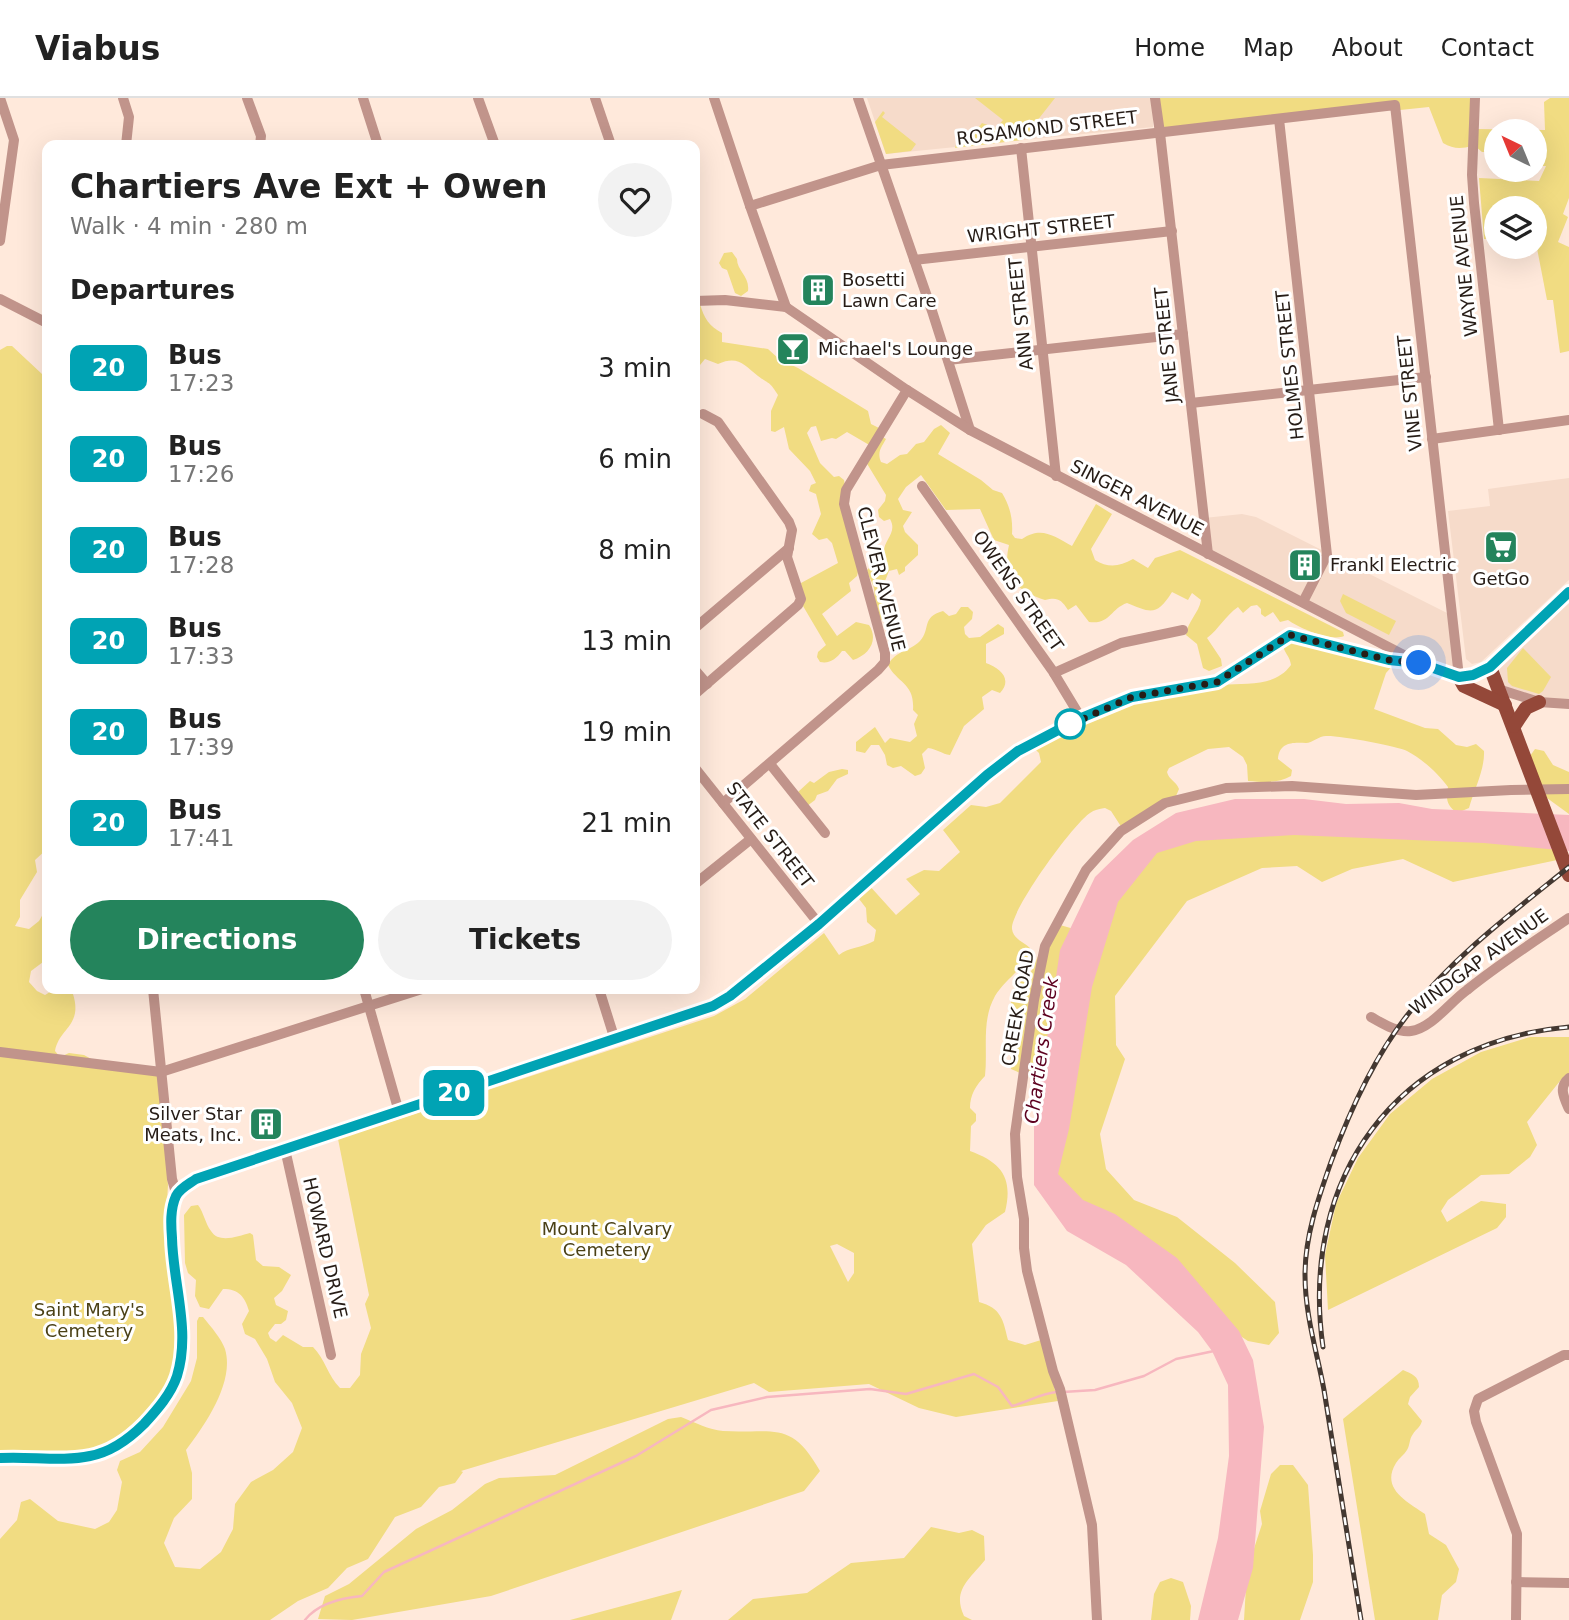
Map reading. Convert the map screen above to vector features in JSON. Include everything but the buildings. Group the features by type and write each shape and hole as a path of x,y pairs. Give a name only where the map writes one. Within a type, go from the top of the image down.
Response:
{"main road":[{"path":"1569,592 1490,667 1569,875"},
{"path":"1459,677 1464,686 1505,705"},
{"path":"1515,729 1526,708 1539,702"}],"street":[{"path":"0,98 15,140 0,241"},
{"path":"123,98 129,117 127,140"},
{"path":"247,98 261,140"},
{"path":"363,98 377,140"},
{"path":"478,98 493,140"},
{"path":"595,98 609,140"},
{"path":"700,302 726,300 786,307 714,98"},
{"path":"859,98 970,430"},
{"name":"JANE STREET","path":"1154,98 1172,231 1208,554"},
{"name":"WAYNE AVENUE","path":"1475,98 1473,193 1499,430"},
{"name":"ROSAMOND STREET","path":"750,206 881,165 1395,105"},
{"name":"VINE STREET","path":"1395,105 1459,677"},
{"name":"HOLMES STREET","path":"1279,119 1327,555 1303,603"},
{"name":"ANN STREET","path":"1021,148 1056,476"},
{"name":"WRIGHT STREET","path":"914,260 1172,231"},
{"path":"0,299 42,320"},
{"name":"SINGER AVENUE","path":"786,307 970,430 1419,663 1459,677"},
{"path":"948,360 1183,334"},
{"path":"1191,403 1426,377"},
{"name":"CLEVER AVENUE","path":"723,803 885,662 885,653 844,504 846,489 907,390"},
{"path":"700,690 798,605 801,599 787,557 792,530 789,522 718,422 704,414"},
{"path":"1432,439 1569,421"},
{"name":"OWENS STREET","path":"922,486 1054,673 1081,718"},
{"path":"700,624 789,548"},
{"path":"1054,673 1121,643 1183,630"},
{"path":"0,1458 72,1458 107,1451 122,1444 147,1421 167,1395 176,1377 182,1337 172,1256 172,1209 185,1186 196,1179 713,1006 730,996 819,924 987,775 1018,751 1081,718 1132,697 1217,682 1290,635 1389,660 1419,663"},
{"path":"1459,677 1473,675 1490,667"},
{"path":"700,676 707,684"},
{"path":"1498,689 1539,702 1569,704"},
{"path":"770,764 825,833"},
{"name":"STATE STREET","path":"700,774 819,924"},
{"name":"CREEK ROAD","path":"1097,1620 1093,1525 1027,1271 1024,1219 1015,1154 1034,1000 1045,946 1086,870 1121,831 1165,803 1226,788 1292,786 1416,795 1569,789"},
{"path":"700,880 751,839"},
{"name":"WINDGAP AVENUE","path":"1371,1017 1397,1030 1416,1030 1436,1017 1467,989 1569,918"},
{"path":"153,994 172,1178 177,1196"},
{"path":"365,994 400,1112"},
{"path":"0,1052 161,1072 406,994"},
{"path":"600,994 615,1040"},
{"path":"1566,1082 1563,1096 1569,1109"},
{"name":"HOWARD DRIVE","path":"285,1149 331,1355"},
{"path":"1516,1620 1517,1534 1474,1411 1478,1399 1564,1355 1569,1355"},
{"path":"1516,1582 1569,1583"}],"shaded area":[{"path":"867,98 1153,98 1153,127 886,154"},
{"path":"1569,478 1569,580 1481,662 1472,664 1466,659 1448,511 1490,506 1488,489"},
{"path":"1242,514 1256,517 1453,616 1459,677 1208,554 1204,518"},
{"path":"1569,592 1569,704 1498,689 1490,667"},
{"path":"1235,799 1304,799 1346,804 1399,803 1432,809 1569,815 1569,851 1484,843 1294,835 1196,841 1157,853 1118,902 1092,987 1069,1129 1058,1174 1083,1200 1115,1214 1177,1258 1239,1331 1253,1360 1264,1427 1253,1568 1238,1620 1198,1620 1218,1538 1229,1456 1228,1385 1212,1351 1198,1332 1126,1265 1067,1231 1034,1185 1034,1126 1060,950 1095,877 1133,840 1176,813"}],"green space":[{"path":"975,98 1055,98 1022,140 955,148 957,141 966,143 982,123 996,128 1003,120"},
{"path":"1156,98 1473,98 1472,146 1457,148 1443,143 1429,107 1400,110 1400,104 1161,132"},
{"path":"1550,98 1569,98 1569,198 1563,214 1568,217 1558,242 1569,247 1569,351 1560,353 1553,300 1547,300 1539,259 1547,259 1547,196 1484,196 1484,239 1479,178 1484,178 1484,182 1547,182 1547,119 1545,119 1544,102"},
{"path":"883,111 885,113 882,117 916,144 911,151 886,154 875,122"},
{"path":"1475,129 1484,129 1484,152 1475,146"},
{"path":"732,252 748,286 748,291 741,296 735,293 727,270 719,263 724,253"},
{"path":"700,304 708,321 722,333 722,342 768,349 779,359 868,411 871,424 881,429 871,446 847,432 836,439 821,441 816,426 811,427 807,433 820,463 834,477 839,476 844,480 859,568 857,576 849,583 851,591 822,614 837,636 856,622 869,625 873,641 868,651 859,658 853,660 845,651 830,662 820,662 817,657 818,652 826,645 803,606 801,583 838,563 832,543 827,538 819,540 812,534 821,514 816,494 809,491 811,485 816,483 810,471 789,449 784,427 775,432 771,431 771,411 778,395 771,385 736,361 718,364 705,359 700,365"},
{"name":"Saint Mary's Cemetery","path":"12,346 42,374 42,854 35,860 37,872 20,900 20,917 15,926 29,929 42,916 42,963 31,971 29,982 45,995 73,994 73,1020 57,1043 55,1051 60,1057 69,1053 84,1055 95,1061 160,1074 168,1185 165,1235 180,1324 174,1376 159,1401 120,1442 90,1453 0,1453 0,350"},
{"path":"941,425 950,433 938,454 993,490 1002,493 1009,508 1012,534 1015,538 1022,539 1042,533 1072,546 1096,504 1112,514 1091,549 1095,560 1100,563 1114,566 1133,559 1148,568 1155,558 1180,550 1343,632 1344,636 1323,636 1288,620 1280,622 1273,612 1265,617 1257,605 1251,606 1243,613 1238,607 1207,638 1221,659 1222,666 1209,671 1203,668 1197,644 1186,635 1201,600 1192,593 1188,600 1172,592 1162,605 1153,610 1127,603 1106,619 1089,622 1076,605 1068,610 1058,600 1045,600 1019,586 1009,573 1007,565 1009,545 994,540 980,509 946,510 921,475 906,487 898,499 903,510 912,512 903,526 905,532 918,545 918,555 899,575 897,569 889,571 883,594 893,608 892,614 880,621 873,599 874,587 867,570 884,553 892,524 890,519 884,521 879,517 878,510 886,495 866,462 881,436 886,439 879,455 881,462 887,464 900,455 907,454 916,444 924,442 934,429"},
{"path":"1343,594 1396,621 1389,635 1346,613 1340,601"},
{"path":"961,607 968,607 973,612 972,619 964,627 969,638 980,637 998,624 1004,628 1004,634 986,644 986,663 1003,675 1004,688 1000,693 992,690 982,697 984,709 964,726 950,755 928,748 922,754 925,768 921,774 915,776 901,766 893,768 887,765 879,745 871,745 865,753 856,751 856,742 875,727 885,743 890,738 910,742 917,736 914,724 918,715 913,710 911,694 888,665 895,656 920,641 932,617 943,611 949,616 956,614"},
{"name":"Mount Calvary Cemetery","path":"1291,640 1395,663 1386,673 1374,709 1425,728 1438,729 1456,745 1467,747 1476,744 1484,751 1481,772 1469,808 1457,813 1448,802 1448,787 1435,772 1413,754 1392,746 1326,736 1308,743 1288,744 1281,749 1278,759 1292,770 1291,776 1265,782 1248,781 1247,765 1243,757 1229,747 1208,749 1169,768 1168,775 1179,789 1176,796 1122,828 1111,811 1105,808 1092,812 1070,833 1031,887 1014,919 1012,929 1017,938 1030,948 1029,954 999,990 991,1006 986,1025 985,1076 976,1087 970,1108 976,1114 976,1121 971,1126 970,1151 998,1167 1006,1181 1007,1200 1005,1212 986,1225 972,1244 979,1302 997,1311 1008,1340 1025,1345 1041,1340 1058,1401 956,1417 919,1408 869,1384 769,1392 754,1383 461,1471 463,1472 455,1483 439,1487 421,1507 395,1517 368,1559 347,1568 328,1588 298,1601 270,1620 0,1620 0,1539 17,1520 21,1502 30,1499 58,1521 95,1529 109,1522 117,1510 122,1482 117,1470 120,1461 140,1452 163,1427 191,1381 197,1358 199,1317 203,1317 216,1333 225,1349 226,1375 209,1416 186,1450 192,1473 192,1499 174,1518 164,1543 175,1567 200,1569 221,1552 233,1529 235,1504 251,1482 273,1470 293,1452 302,1428 292,1403 275,1382 267,1359 255,1339 245,1334 242,1324 249,1311 246,1302 237,1292 223,1289 209,1309 200,1307 195,1296 196,1280 188,1273 185,1263 184,1215 191,1206 198,1205 214,1235 229,1238 250,1233 253,1235 256,1260 263,1266 279,1267 291,1275 282,1291 274,1298 276,1305 288,1311 286,1320 275,1324 268,1333 270,1338 276,1342 283,1335 303,1347 313,1347 340,1388 350,1388 360,1375 361,1354 371,1328 365,1304 369,1295 338,1139 714,1016 745,999 824,933 839,955 874,941 876,930 867,922 866,908 856,895 868,884 896,915 920,894 906,879 924,870 939,871 960,852 943,830 971,805 986,807 1000,803 1041,762 1039,753 1032,746 1093,716 1131,702 1187,690 1268,681 1291,665 1283,645","holes":["837,1244 854,1253 854,1273 848,1282 830,1246"]},
{"path":"1523,648 1551,677 1539,694 1512,686 1508,682 1507,668"},
{"path":"1535,749 1544,751 1553,765 1569,772 1569,814 1547,798 1530,756"},
{"path":"848,770 848,774 837,779 828,791 817,795 807,806 798,792 810,781 814,783 829,772"},
{"path":"1198,816 1558,840 1562,859 1453,882 1403,859 1352,869 1322,882 1297,866 1262,868 1187,901 1115,996 1116,1045 1125,1059 1100,1134 1106,1169 1134,1200 1177,1217 1235,1263 1275,1302 1279,1333 1269,1345 1248,1341 1222,1324 1057,1182 1059,1090 1011,1069 1008,1016 1014,988 1030,974 1053,923 1088,933 1137,856"},
{"path":"1530,1037 1569,1037 1569,1073 1527,1122 1537,1145 1530,1157 1509,1174 1481,1175 1448,1200 1441,1211 1447,1222 1481,1201 1506,1204 1506,1217 1497,1228 1328,1310 1325,1255 1336,1204 1358,1158 1390,1114 1432,1079 1481,1052"},
{"path":"1403,1370 1418,1380 1419,1387 1410,1397 1408,1404 1422,1421 1407,1450 1396,1463 1391,1480 1398,1494 1425,1514 1429,1534 1446,1545 1459,1569 1456,1582 1442,1595 1438,1620 1375,1620 1343,1419"},
{"path":"681,1417 718,1430 768,1431 790,1436 810,1454 820,1471 804,1491 491,1596 352,1620 318,1619 325,1596 349,1584 416,1529 452,1510 485,1484 499,1478 555,1475 668,1419"},
{"path":"1280,1465 1293,1465 1308,1485 1313,1582 1300,1620 1244,1620 1247,1570 1262,1524 1260,1511 1271,1474"},
{"path":"931,1527 959,1533 972,1530 984,1536 985,1560 964,1586 960,1599 964,1616 972,1620 728,1620 753,1599 807,1593 851,1563 904,1558"},
{"path":"1171,1578 1183,1582 1191,1606 1190,1620 1151,1620 1154,1594 1160,1582"},
{"path":"682,1590 671,1620 570,1620"}],"waterway":[{"path":"1063,1392 1095,1390 1144,1376 1176,1359 1214,1351"},
{"path":"305,1620 316,1609 330,1602 362,1596 384,1572 636,1456 711,1410 767,1397 870,1389 906,1394 974,1374 998,1387 1012,1406 1057,1392"}],"railway":[{"path":"1361,1620 1324,1390 1307,1304 1306,1260 1313,1218 1346,1123 1374,1066 1396,1030 1445,972 1569,867"},
{"path":"1323,1347 1320,1285 1327,1228 1345,1175 1372,1129 1409,1090 1454,1060 1508,1038 1569,1027"}],"bus line":[{"name":"20","path":"0,1458 72,1458 107,1451 122,1444 139,1429 167,1395 176,1377 182,1351 182,1323 172,1256 172,1209 177,1196 185,1186 196,1179 713,1006 730,996 819,924 987,775 1018,751 1081,718 1132,697 1217,682 1290,635 1389,660 1419,663 1459,677 1473,675 1490,667 1569,592"}],"place":[{"name":"Bosetti Lawn Care","path":"818,290"},
{"name":"Michael's Lounge","path":"793,349"},
{"name":"GetGo","path":"1501,547"},
{"name":"Frankl Electric","path":"1305,565"},
{"name":"Silver Star Meats, Inc.","path":"266,1124"}],"route":[{"path":"1070,724 1060,729 1132,697 1217,682 1290,635 1389,660 1419,663"}],"water label":[{"name":"Chartiers Creek","path":"1041,1050"}]}
